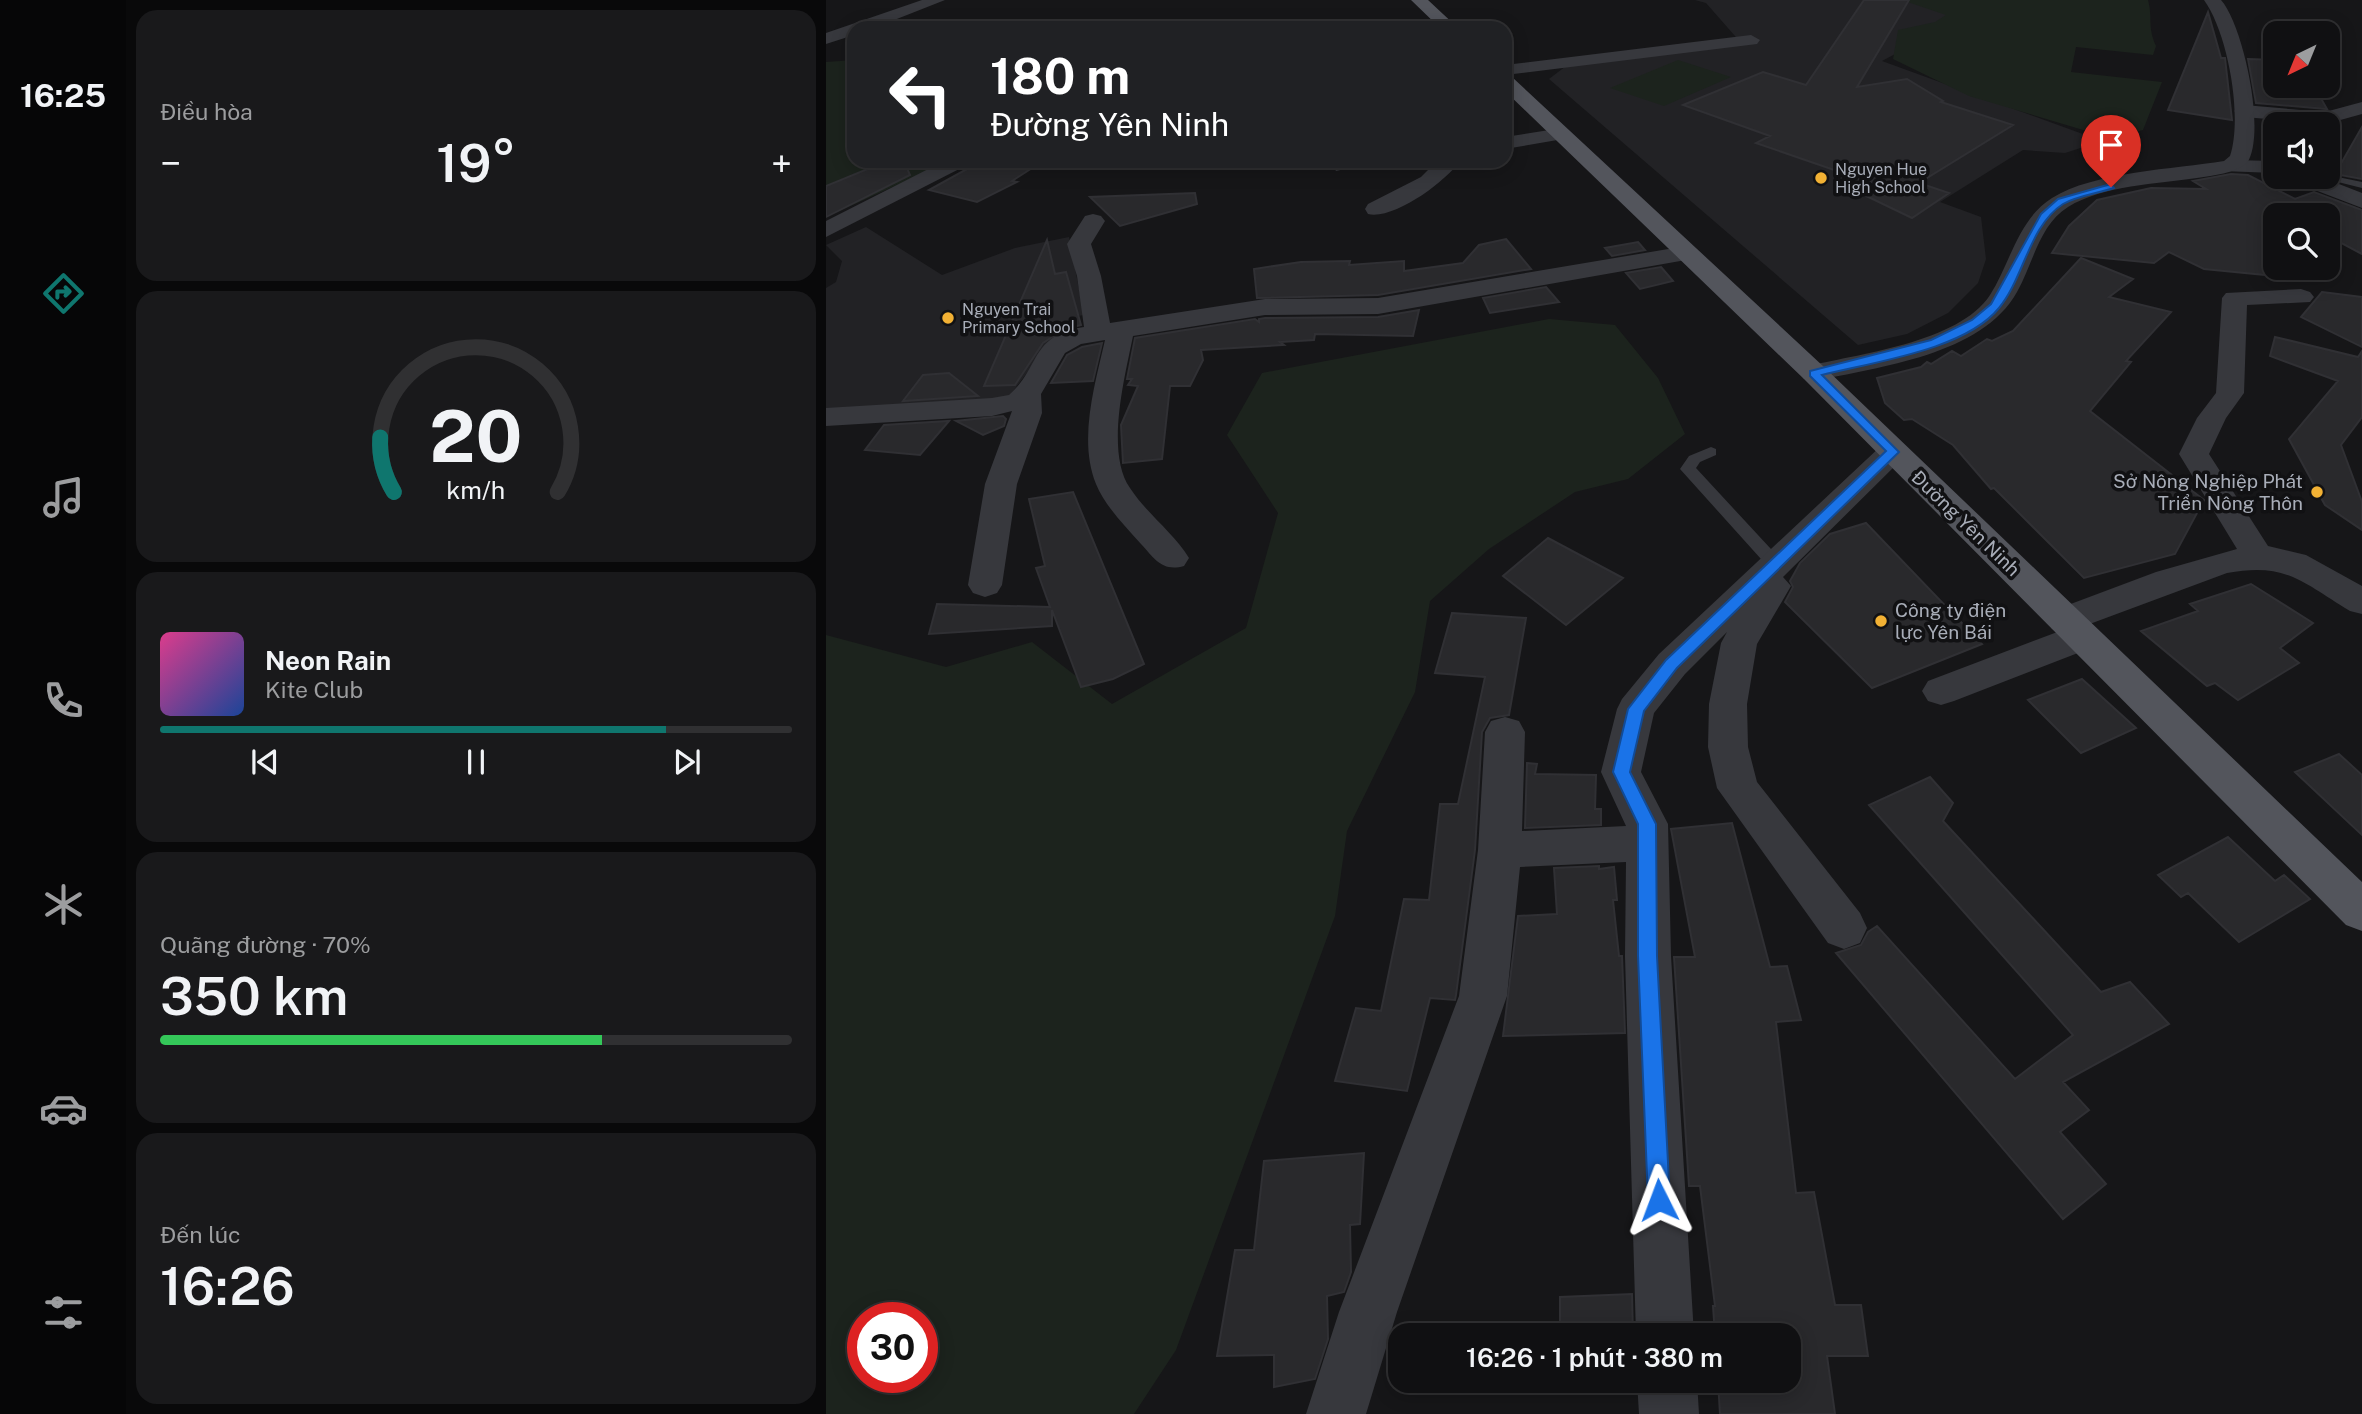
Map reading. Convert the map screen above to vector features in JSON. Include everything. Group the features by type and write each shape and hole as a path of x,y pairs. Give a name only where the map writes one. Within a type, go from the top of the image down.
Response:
{"main road":[{"path":"1419,0 1442,21"},
{"name":"Đường Yên Ninh","path":"1512,89 1814,373 2362,911"}],"street":[{"path":"878,21 937,0"},
{"path":"2212,0 2222,11 2244,111 2243,153 2230,166"},
{"path":"826,39 847,32"},
{"path":"1512,85 1751,40"},
{"path":"2244,111 2326,118 2362,108"},
{"path":"1512,143 1562,134"},
{"path":"1814,373 1935,342 1976,323 1995,306 2044,216 2061,201 2087,191 2230,166 2263,167"},
{"path":"826,230 946,168"},
{"path":"1376,209 1429,181 1442,168"},
{"path":"2332,189 2362,201"},
{"path":"1093,220 1079,243 1110,331 1101,437 1104,460 1111,484 1119,496 1172,558"},
{"path":"985,585 1001,484 1027,413 1027,394 1034,378 1057,344 1074,337 1265,307 1378,306 1686,253"},
{"path":"2258,556 2193,454 2212,418 2230,393 2235,298 2301,297"},
{"path":"826,417 992,407 1019,401 1027,394"},
{"path":"1664,1323 1648,956 1647,824 1621,772 1636,709 1672,664 1893,452"},
{"path":"1789,553 1739,643 1728,704 1728,747 1738,788 1844,928"},
{"path":"1941,691 2221,563 2258,556 2285,560 2362,602"},
{"path":"1336,1414 1368,1312 1483,996 1500,850 1505,732"},
{"path":"1500,850 1647,843"},
{"path":"1668,1393 1669,1414"}],"lane":[{"path":"2340,180 2362,185"},
{"path":"1711,452 1694,459 1689,463 1688,469 1789,553"}],"shaded area":[{"name":"Nguyen Hue High School","path":"1695,0 1912,0 1968,15 1882,61 2102,141 2065,153 2023,150 1940,202 1981,217 1986,259 1978,283 1948,313 1907,334 1858,345 1549,79 1566,66 1742,44 1706,3"},
{"path":"1902,0 2148,0 2156,46 2153,55 2076,47 2071,72 2162,82 2143,130 2110,138 1969,96 1893,59 1898,30 1935,22 1946,15"},
{"path":"847,60 847,168 934,168 826,217 826,62"},
{"path":"1678,60 1731,77 1664,106 1610,88"},
{"name":"Nguyen Trai Primary School","path":"866,227 942,275 1015,248 1069,237 1084,315 1055,320 1056,335 1007,399 826,409 826,288 836,282 842,261 826,245"},
{"path":"1549,319 1615,325 1658,378 1685,434 1628,479 1575,492 1489,549 1430,601 1415,692 1347,831 1335,916 1176,1350 1134,1414 826,1414 826,635 946,667 1032,642 1112,704 1246,628 1278,513 1227,435 1262,373"}],"building":[{"path":"1864,0 1909,0 1857,87 1907,79 1943,101 1941,102 2013,125 1919,183 1949,193 1912,218 1856,191 1875,184 1756,143 1770,136 1683,105 1763,72 1806,85"},
{"path":"2208,12 2221,58 2225,58 2232,120 2168,110"},
{"path":"2248,59 2263,60 2263,98 2321,98 2327,109 2256,103"},
{"path":"2362,127 2362,179 2340,175 2340,165"},
{"path":"870,168 907,168 910,175 826,217 826,186"},
{"path":"969,168 1032,168 1012,181 1017,182 977,202 929,190"},
{"path":"2231,174 2248,175 2263,183 2263,189 2275,189 2295,199 2314,192 2362,210 2362,254 2340,242 2340,203 2263,203 2263,275 2204,269 2169,252 2154,263 2052,253 2069,226 2097,200 2151,188 2206,189 2193,181"},
{"path":"1195,193 1197,204 1120,226 1090,197"},
{"path":"1506,239 1531,269 1378,295 1257,298 1254,269 1301,262 1350,261 1349,265 1404,261 1404,271 1463,263 1479,245"},
{"path":"1047,240 1055,274 1066,272 1081,325 1065,329 1043,343 1015,385 984,386"},
{"path":"1638,242 1645,250 1612,256 1605,248"},
{"path":"2081,258 2133,279 2109,297 2171,312 2126,361 2131,362 2090,411 2204,500 2175,554 2084,578 1994,488 1991,489 1953,445 1912,419 1904,420 1885,403 1877,378 1921,367 1927,362 1931,364 1952,351 1961,356 1987,339 1992,341 2013,331"},
{"path":"1661,267 1673,281 1640,289 1626,273"},
{"path":"1546,287 1559,302 1490,313 1483,298"},
{"path":"2322,292 2362,297 2362,347 2301,317"},
{"path":"1419,310 1413,336 1315,334 1314,340 1280,342 1284,345 1201,350 1203,360 1190,386 1170,386 1162,459 1123,463 1121,425 1138,386 1128,385 1132,379 1127,379 1135,338 1255,319 1259,322 1259,319 1265,318 1378,317"},
{"path":"2275,337 2358,357 2362,351 2362,417 2341,445 2362,502 2362,530 2325,505 2289,439 2338,381 2270,356"},
{"path":"1102,343 1093,381 1051,383 1067,355 1082,347"},
{"path":"949,373 978,396 903,401 923,375"},
{"path":"1003,416 1006,419 1004,426 983,435 956,421"},
{"path":"949,421 920,455 865,450 884,425"},
{"path":"1073,492 1144,664 1113,679 1081,687 1052,610 1052,626 929,634 937,604 1050,607 1036,568 1045,566 1029,499"},
{"name":"Công ty điện lực Yên Bái","path":"1866,523 1982,644 1872,688 1785,602 1793,587 1790,581 1800,563 1830,534"},
{"path":"1548,538 1623,578 1566,625 1503,576"},
{"path":"2251,584 2313,623 2280,648 2299,663 2238,700 2215,683 2207,686 2141,631 2198,611 2190,604"},
{"path":"1452,613 1526,618 1509,715 1490,718 1482,732 1475,850 1455,1000 1430,998 1407,1091 1335,1081 1356,1008 1381,1011 1404,899 1429,900 1440,804 1458,804 1485,677 1435,673"},
{"path":"2082,679 2136,728 2081,753 2028,700"},
{"path":"2339,754 2362,775 2362,835 2295,772"},
{"path":"1527,763 1537,764 1535,774 1596,775 1595,809 1601,809 1601,825 1525,828"},
{"path":"1930,777 1953,803 1943,821 2101,992 2130,982 2169,1024 2063,1082 2089,1110 2060,1132 2106,1184 2063,1219 1836,953 1861,945 1868,932 1877,926 2015,1079 2073,1035 1869,805"},
{"path":"1732,823 1770,967 1787,966 1801,1020 1776,1022 1796,1193 1814,1192 1835,1305 1861,1305 1868,1356 1827,1356 1835,1414 1720,1414 1719,1393 1801,1393 1801,1323 1714,1323 1715,1306 1700,1186 1689,1186 1674,957 1695,957 1671,829"},
{"path":"2228,837 2275,881 2284,875 2310,899 2239,942 2188,893 2181,897 2158,875"},
{"path":"1599,866 1599,869 1614,867 1617,900 1613,900 1619,956 1622,956 1625,1033 1503,1036 1518,916 1557,914 1554,868"},
{"path":"1364,1153 1360,1224 1350,1225 1351,1272 1344,1292 1327,1296 1328,1339 1315,1379 1274,1387 1274,1355 1217,1356 1235,1250 1254,1250 1264,1161"},
{"path":"1632,1294 1633,1323 1560,1323 1560,1297"}],"place":[{"name":"Nguyen Hue High School","path":"1821,178"},
{"name":"Nguyen Trai Primary School","path":"948,318"},
{"name":"Sở Nông Nghiệp Phát Triển Nông Thôn","path":"2317,492"},
{"name":"Công ty điện lực Yên Bái","path":"1881,621"}],"route":[{"path":"1659,1200 1648,956 1647,824 1621,772 1636,709 1672,664 1893,452 1814,373 1935,342 1976,323 1995,306 2044,216 2061,201 2087,191 2111,187"}]}
